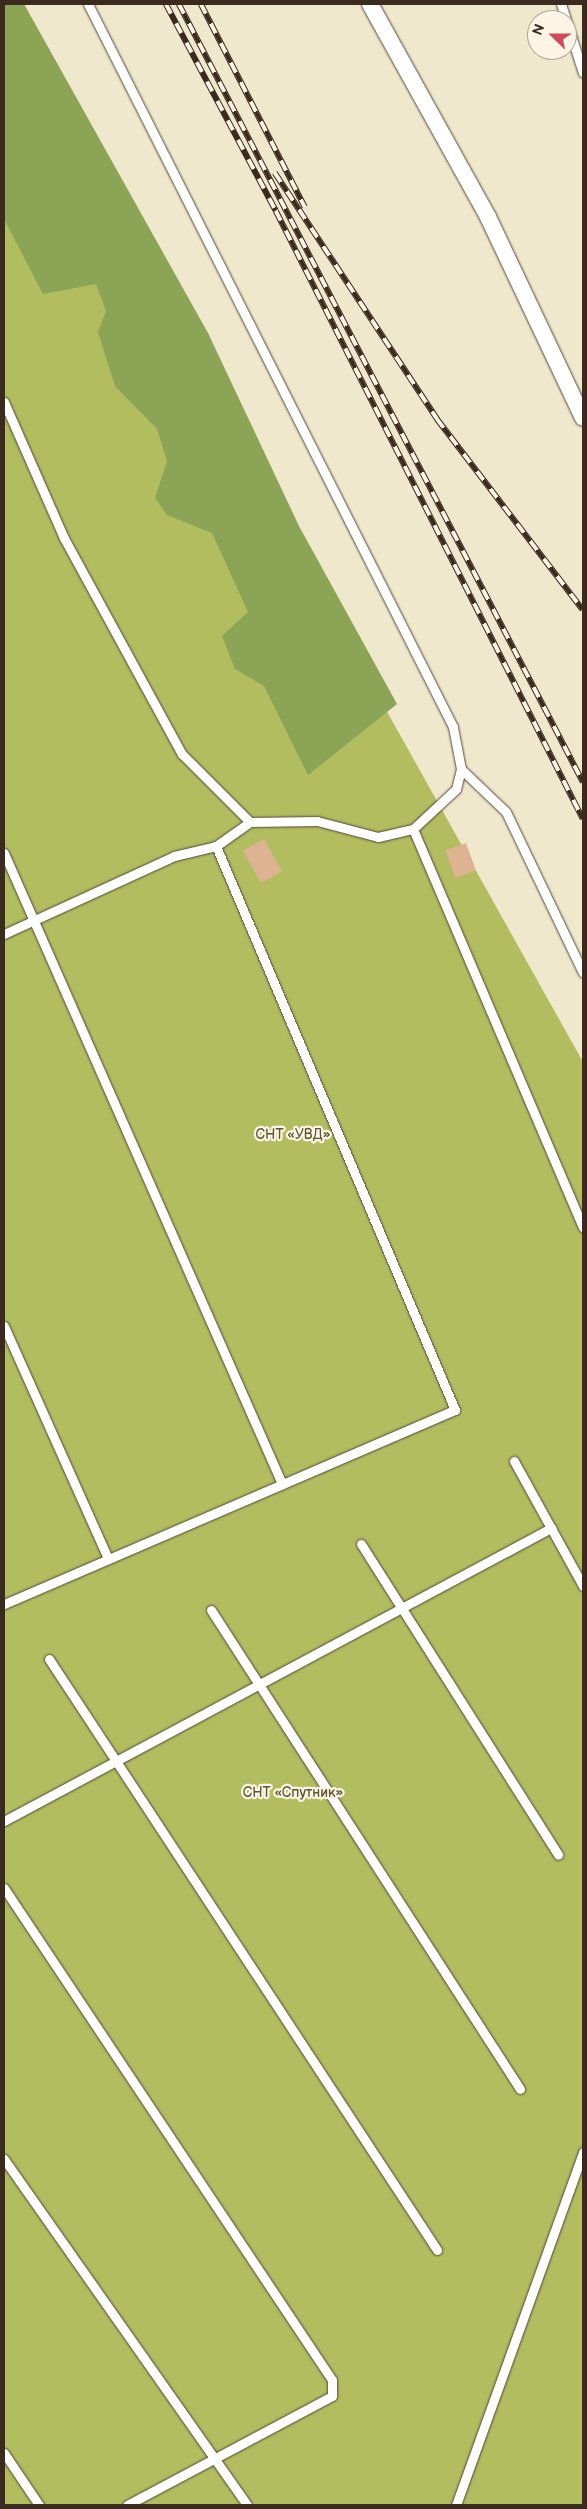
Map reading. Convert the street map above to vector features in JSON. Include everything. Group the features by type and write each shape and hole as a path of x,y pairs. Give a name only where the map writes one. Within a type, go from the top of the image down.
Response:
{"street":[{"path":"370,4 488,217 583,418"}],"lane":[{"path":"4,934 174,856 216,846 250,822 317,821 378,837 413,829 456,790 461,769 453,726 88,4"},
{"path":"561,4 583,73"},
{"path":"4,402 64,538 182,754 250,822"},
{"path":"461,769 506,812 583,973"},
{"path":"413,829 583,1227"},
{"path":"4,1604 107,1556 455,1410 216,846"},
{"path":"4,853 282,1484"},
{"path":"4,1326 107,1556"},
{"path":"514,1461 583,1586"},
{"path":"4,1821 551,1528"},
{"path":"361,1544 558,1855"},
{"path":"211,1610 256,1687 520,2089"},
{"path":"49,1659 437,2250"},
{"path":"4,1888 332,2380 332,2396 215,2460 127,2505"},
{"path":"456,2505 583,2152"},
{"path":"4,2159 247,2505"},
{"path":"4,2453 39,2505"}],"green space":[{"path":"4,4 24,4 208,333 299,526 397,704 308,775 264,686 235,669 222,636 248,612 212,533 167,515 155,498 167,461 157,429 115,386 98,332 106,311 96,284 43,294 4,219"},
{"path":"4,27 583,1062 583,2505 4,2505"}],"building":[{"path":"264,839 282,871 261,883 243,851"},
{"path":"466,843 476,870 455,878 445,851"}],"railway":[{"path":"166,4 276,211 583,819"},
{"path":"179,4 583,782"},
{"path":"201,4 305,207"},
{"path":"275,173 437,419 583,610"}],"park label":[{"name":"СНТ «УВД»","path":"293,1135"},
{"name":"СНТ «Спутник»","path":"293,1793"}]}
